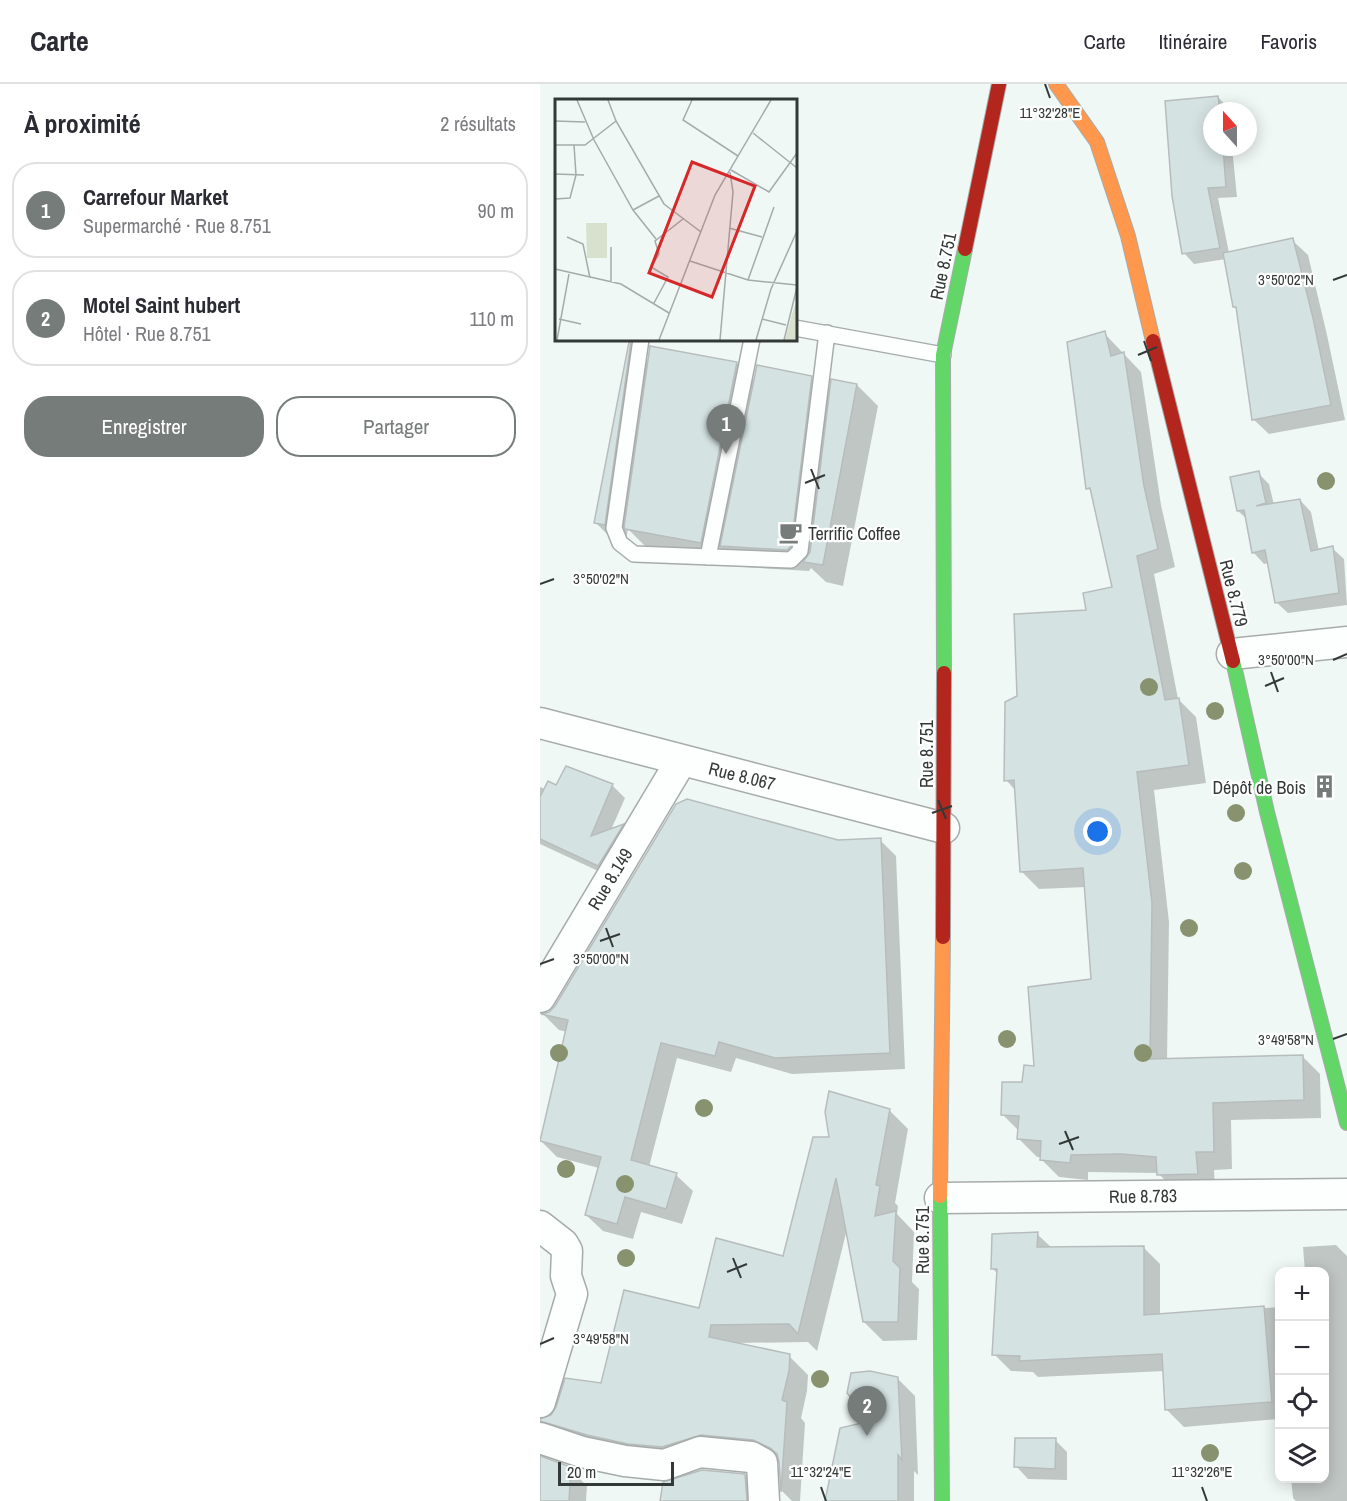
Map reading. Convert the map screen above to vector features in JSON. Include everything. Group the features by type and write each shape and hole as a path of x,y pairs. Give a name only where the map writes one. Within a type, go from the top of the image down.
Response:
{"main road":[{"name":"Rue 8.751","path":"942,1501 940,1198 944,828 943,354 999,84"},
{"name":"Rue 8.779","path":"1056,84 1096,142 1128,236 1172,421 1232,654 1267,812 1347,1123"}],"street":[{"path":"1232,654 1347,642"},
{"name":"Rue 8.067","path":"540,723 944,828"},
{"name":"Rue 8.149","path":"540,997 681,761"},
{"name":"Rue 8.783","path":"940,1198 1347,1194"},
{"path":"540,1226 563,1244 567,1251 566,1276 572,1294 540,1402"},
{"path":"540,1438 582,1452 664,1466 700,1452 751,1456 762,1463 764,1501"}],"lane":[{"path":"796,328 943,354"},
{"path":"641,340 614,528 620,543 634,554 791,560 800,551 827,333"},
{"path":"708,557 752,340"}],"building":[{"path":"1218,96 1219,102 1203,102 1203,156 1224,156 1226,187 1208,188 1220,248 1182,254 1172,196 1165,101"},
{"path":"1293,238 1331,405 1252,420 1236,307 1233,307 1223,253"},
{"path":"1105,331 1111,356 1124,352 1144,486 1158,549 1137,556 1165,700 1179,698 1189,765 1137,772 1152,903 1150,1059 1303,1055 1304,1100 1213,1103 1214,1152 1196,1152 1198,1174 1157,1175 1156,1157 1121,1154 1071,1155 1070,1163 1040,1160 1041,1141 1017,1139 1019,1116 1001,1115 1002,1082 1022,1082 1024,1065 1034,1066 1028,987 1091,979 1083,868 1020,872 1014,780 1004,781 1005,702 1017,696 1014,614 1086,610 1083,593 1112,587 1090,488 1086,489 1067,342"},
{"path":"629,342 631,342 605,525 594,523"},
{"path":"650,346 737,362 701,543 624,527"},
{"path":"757,365 812,376 791,546 787,550 720,546"},
{"path":"831,379 857,384 823,565 803,562 810,552"},
{"path":"1259,471 1266,503 1256,506 1300,499 1311,551 1333,546 1339,593 1275,603 1265,550 1252,553 1244,510 1237,511 1230,477"},
{"path":"566,766 613,784 591,836 624,824 598,866 540,839 540,797 548,781 556,785"},
{"path":"687,799 838,840 881,838 890,1053 775,1058 719,1042 715,1056 661,1043 631,1160 677,1173 666,1209 625,1197 617,1224 585,1215 601,1157 540,1141 568,1020 541,1014 549,1012 555,1006 676,804"},
{"path":"829,1091 890,1109 876,1185 880,1186 875,1216 896,1211 893,1261 900,1268 898,1322 863,1322 836,1178 798,1334 789,1324 711,1325 709,1337 790,1354 789,1371 782,1400 787,1402 781,1492 777,1454 753,1440 701,1435 662,1447 628,1444 540,1421 551,1415 556,1407 565,1378 601,1383 624,1290 699,1308 716,1238 783,1256 813,1137 829,1137 825,1112"},
{"path":"1038,1232 1037,1247 1144,1246 1144,1315 1264,1306 1272,1402 1165,1410 1162,1354 1019,1361 1020,1356 992,1355 997,1269 991,1269 992,1234"},
{"path":"870,1371 898,1377 902,1460 898,1455 898,1501 825,1501 840,1428 870,1421 847,1393 851,1373"},
{"path":"1015,1438 1056,1438 1055,1469 1014,1467"},
{"path":"540,1456 571,1467 569,1501 540,1501"},
{"path":"702,1470 745,1474 747,1501 660,1501 663,1482"}],"traffic: fast":[{"path":"944,673 943,355 965,249"},
{"path":"1233,661 1267,812 1347,1123"},
{"path":"940,1196 942,1501"}],"traffic: slow":[{"path":"1056,84 1097,142 1128,236 1153,341"},
{"path":"940,1196 943,937"}],"traffic: jam":[{"path":"965,249 999,84"},
{"path":"1153,341 1233,661"},
{"path":"943,937 944,673"}],"place":[{"name":"Carrefour Market","path":"726,454"},
{"name":"Terrific Coffee","path":"790,533"},
{"name":"Dépôt de Bois","path":"1324,787"},
{"name":"Motel Saint hubert","path":"867,1436"}]}
